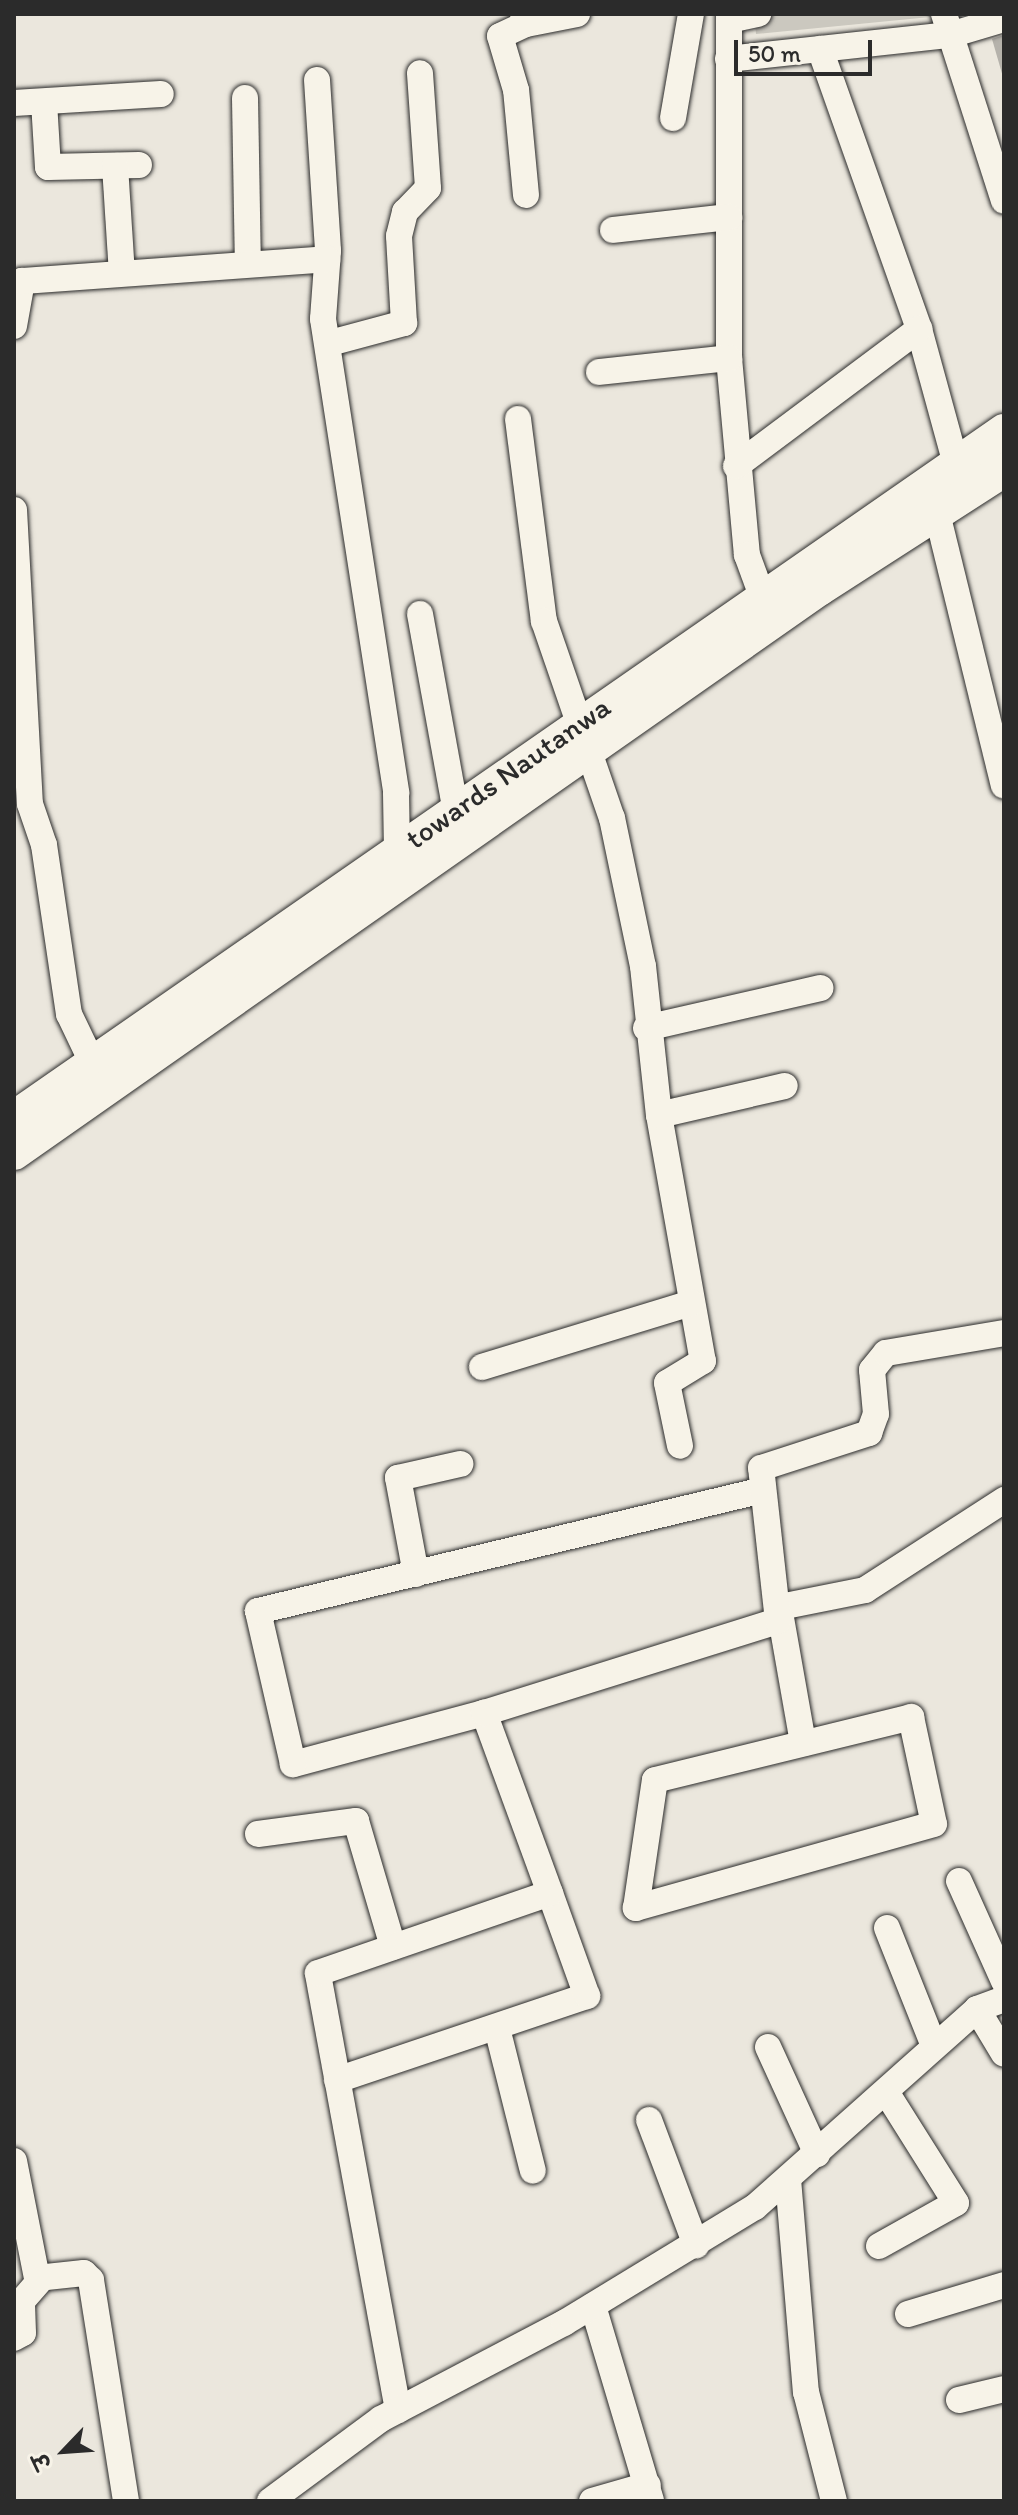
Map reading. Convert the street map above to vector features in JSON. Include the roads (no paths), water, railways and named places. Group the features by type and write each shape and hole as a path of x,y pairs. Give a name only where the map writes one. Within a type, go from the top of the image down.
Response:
{"main road":[{"name":"towards Nautanwa","path":"14,1118 455,807 583,739 766,611 942,470 1004,431"},
{"path":"766,611 938,517 1004,470"},
{"path":"14,1153 583,739"}],"street":[{"path":"526,195 516,90 500,36 524,19 577,14"},
{"path":"673,118 691,14"},
{"path":"758,14 729,17 729,358 736,466 766,611"},
{"path":"728,59 820,49 947,25 1004,19"},
{"path":"947,25 994,140 1004,201"},
{"path":"820,49 919,329 942,470 938,517 1004,785"},
{"path":"330,343 403,327 399,236 405,212 428,188 420,73"},
{"path":"317,80 327,259 320,282 396,793 397,849"},
{"path":"14,103 161,94"},
{"path":"245,98 248,264"},
{"path":"44,102 48,167 127,165 122,273"},
{"path":"613,230 729,217"},
{"path":"14,326 19,282 327,259"},
{"path":"736,466 919,329"},
{"path":"599,372 729,358"},
{"path":"518,419 537,585 625,870 645,977 646,1028 659,1115 703,1364 667,1383 680,1446"},
{"path":"14,510 30,804 44,845 69,1014 92,1062"},
{"path":"420,614 455,807"},
{"path":"646,1028 820,988"},
{"path":"659,1115 785,1086"},
{"path":"482,1367 691,1303"},
{"path":"803,1743 759,1491 761,1468 770,1462 876,1426 872,1370 886,1353 1004,1333"},
{"path":"416,1574 398,1478 460,1464"},
{"path":"759,1491 258,1611 287,1759 293,1764 369,1747 484,1713 781,1612 865,1590 1004,1500"},
{"path":"337,2080 587,1996 484,1713"},
{"path":"915,1719 934,1824 636,1908 655,1780 803,1743 915,1719"},
{"path":"258,1834 356,1821 393,1947"},
{"path":"959,1881 1004,1981"},
{"path":"398,2410 318,1973 550,1893"},
{"path":"887,1928 934,2046"},
{"path":"270,2501 398,2410 593,2306 696,2245 788,2179 977,2009 1004,1999"},
{"path":"977,2009 1004,2054"},
{"path":"497,2028 533,2171"},
{"path":"768,2047 817,2154"},
{"path":"879,2246 956,2203 886,2092"},
{"path":"649,2120 696,2245"},
{"path":"14,2161 40,2280"},
{"path":"788,2179 806,2392 834,2501"},
{"path":"14,2338 23,2333 22,2301 40,2280 84,2273 91,2280 126,2501"},
{"path":"908,2314 1004,2285"},
{"path":"592,2501 649,2493 593,2306"},
{"path":"959,2400 1004,2389"}]}
